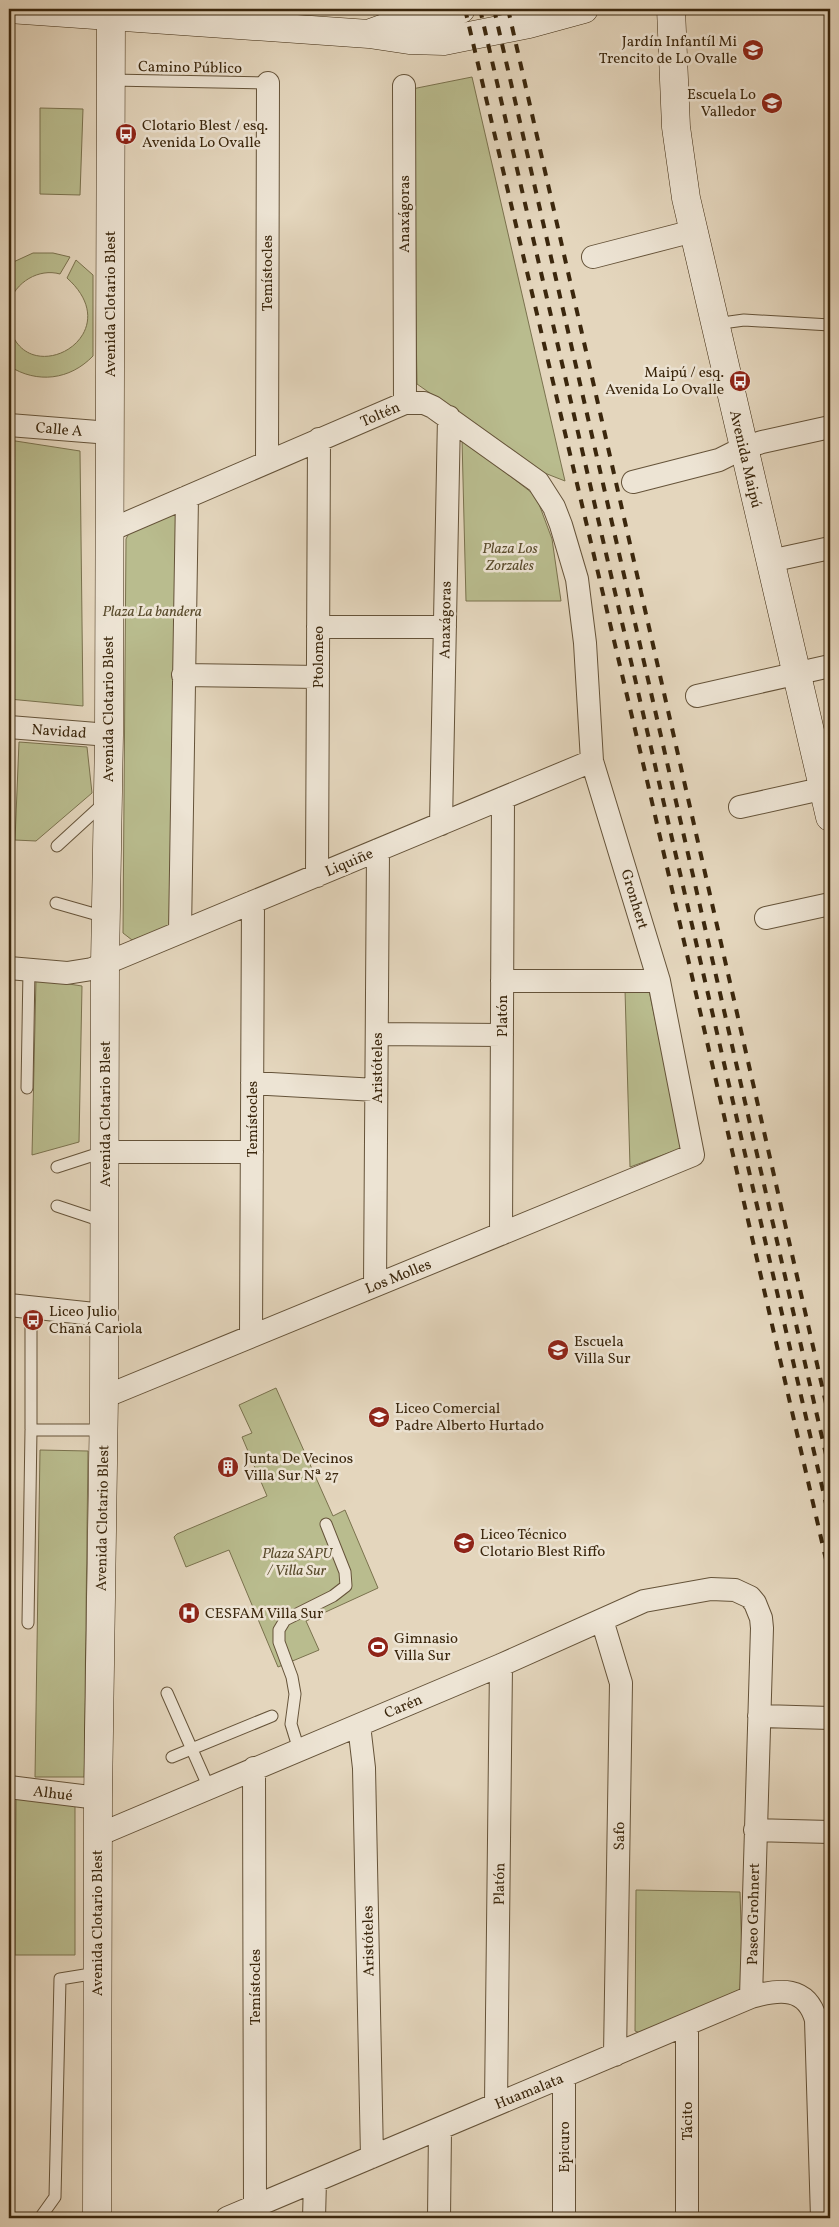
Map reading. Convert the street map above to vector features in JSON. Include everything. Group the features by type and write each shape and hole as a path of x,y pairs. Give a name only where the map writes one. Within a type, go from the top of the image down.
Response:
{"main road":[{"path":"9,9 111,13 369,34 409,40 444,41 537,22 584,9"},
{"path":"369,34 407,20 461,9"},
{"name":"Avenida Maipú","path":"671,9 678,154 686,198 770,561 827,787 830,817"},
{"name":"Avenida Clotario Blest","path":"96,2218 98,1798 104,1397 105,964 109,735 108,531 111,13"}],"street":[{"name":"Temístocles","path":"267,462 268,83"},
{"name":"Anaxágoras","path":"404,86 405,403"},
{"path":"593,257 682,234"},
{"name":"Toltén","path":"108,531 405,403 424,403 449,417 538,482 547,494 558,517 577,579 585,643"},
{"name":"Anaxágoras","path":"441,824 449,417"},
{"name":"Calle A","path":"9,425 110,433"},
{"path":"632,482 719,460 743,448 830,426"},
{"name":"Ptolomeo","path":"317,876 319,439"},
{"path":"180,932 187,497"},
{"path":"770,561 830,548"},
{"path":"318,627 445,627"},
{"name":"Gronhert","path":"585,643 592,761 659,981 693,1155"},
{"path":"697,696 830,666"},
{"path":"183,675 318,678"},
{"name":"Navidad","path":"9,727 109,735"},
{"name":"Liquiñe","path":"19,969 75,973 105,964 592,761"},
{"path":"740,807 827,787"},
{"name":"Platón","path":"501,1234 503,798"},
{"name":"Aristóteles","path":"375,1285 378,850"},
{"name":"Temístocles","path":"251,1336 253,902"},
{"path":"766,918 830,904"},
{"path":"502,981 659,981"},
{"path":"377,1034 502,1035"},
{"path":"252,1083 376,1090"},
{"path":"105,1152 252,1152"},
{"name":"Los Molles","path":"104,1397 693,1155"},
{"path":"9,1305 104,1315"},
{"name":"Paseo Grohnert","path":"712,1590 725,1589 743,1593 750,1597 759,1610 762,1628 751,1998"},
{"name":"Carén","path":"98,1835 501,1665 656,1597 712,1590"},
{"name":"Safo","path":"602,1620 621,1683 616,2055"},
{"name":"Platón","path":"496,2103 501,1665"},
{"path":"759,1716 830,1718"},
{"name":"Aristóteles","path":"359,1725 364,1768 372,2157"},
{"name":"Temístocles","path":"254,1768 255,2206"},
{"name":"Alhué","path":"9,1787 98,1798"},
{"path":"755,1830 830,1832"},
{"name":"Huamalata","path":"227,2218 496,2103 751,1998 772,1992 798,1995 812,2009 824,2060"},
{"name":"Tácito","path":"687,2025 687,2218"},
{"path":"822,2218 826,2164 824,2060"},
{"name":"Epicuro","path":"564,2076 564,2218"},
{"path":"439,2218 440,2128"},
{"path":"314,2182 314,2218"}],"lane":[{"name":"Camino Público","path":"111,80 268,83"},
{"path":"715,324 744,320 830,325"},
{"path":"57,846 108,799"},
{"path":"56,903 106,917"},
{"path":"19,969 27,1088"},
{"path":"57,1167 105,1152"},
{"path":"57,1206 105,1222"},
{"path":"28,1623 31,1308"},
{"path":"31,1430 103,1430"},
{"path":"299,1750 291,1724 295,1694 292,1677 279,1642 279,1630 285,1620 333,1596 346,1586 345,1572 326,1524"},
{"path":"167,1693 209,1788"},
{"path":"172,1757 272,1716"},
{"path":"40,2218 55,2196 60,1979 98,1973"}],"green space":[{"path":"472,77 565,481 542,472 417,384 412,89"},
{"path":"40,108 83,109 80,195 40,194"},
{"path":"33,253 53,253 70,257 60,274 44,273 29,278 22,283 12,296 9,304 9,264"},
{"path":"76,260 93,275 93,356 74,370 53,377 31,375 9,366 9,325 19,345 34,355 52,356 68,349 81,337 88,320 84,300 67,278"},
{"name":"Plaza Los Zorzales","path":"462,439 536,496 552,539 561,601 466,601"},
{"path":"9,440 80,451 83,706 9,699"},
{"name":"Plaza La bandera","path":"180,512 176,924 132,940 123,933 126,539 129,533"},
{"path":"19,742 87,747 92,793 36,841 15,840"},
{"path":"36,979 82,986 79,1142 32,1155"},
{"path":"625,990 649,990 682,1148 630,1167"},
{"name":"Plaza SAPU / Villa Sur","path":"276,1388 333,1516 345,1510 378,1588 306,1621 319,1650 278,1667 229,1550 186,1567 174,1537 177,1534 267,1496 242,1437 252,1433 239,1405"},
{"path":"40,1450 88,1451 84,1777 35,1777"},
{"path":"16,1798 75,1805 75,1955 15,1955"},
{"path":"636,1890 740,1892 743,1988 643,2034 635,2031"}],"railway":[{"path":"465,9 646,776 830,1577"},
{"path":"480,9 830,1521"},
{"path":"494,9 830,1472"},
{"path":"508,9 830,1421"}],"place":[{"name":"Jardín Infantíl Mi Trencito de Lo Ovalle","path":"753,50"},
{"name":"Escuela Lo Valledor","path":"772,103"},
{"name":"Clotario Blest / esq. Avenida Lo Ovalle","path":"126,134"},
{"name":"Maipú / esq. Avenida Lo Ovalle","path":"740,381"},
{"name":"Liceo Julio Chaná Cariola","path":"33,1320"},
{"name":"Escuela Villa Sur","path":"558,1350"},
{"name":"Liceo Comercial Padre Alberto Hurtado","path":"379,1417"},
{"name":"Junta De Vecinos Villa Sur Nª 27","path":"228,1467"},
{"name":"Liceo Técnico Clotario Blest Riffo","path":"464,1543"},
{"name":"CESFAM Villa Sur","path":"189,1613"},
{"name":"Gimnasio Villa Sur","path":"378,1647"}]}
